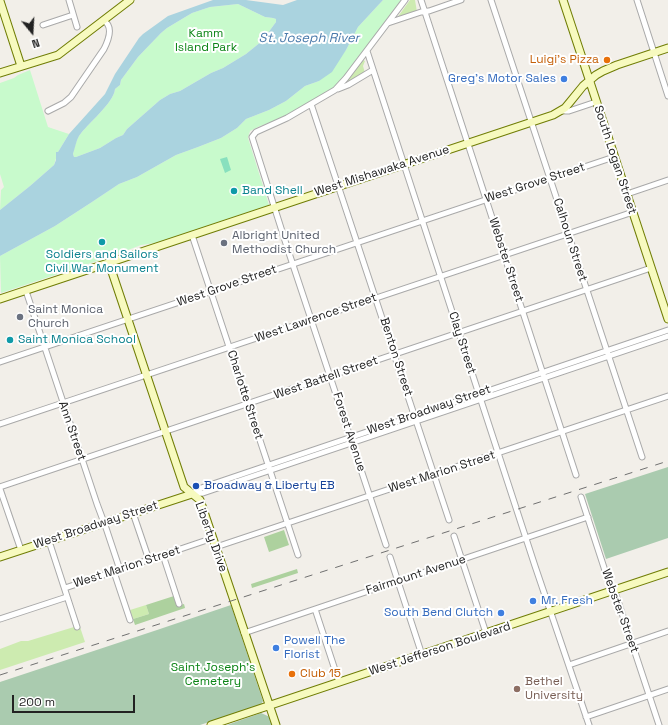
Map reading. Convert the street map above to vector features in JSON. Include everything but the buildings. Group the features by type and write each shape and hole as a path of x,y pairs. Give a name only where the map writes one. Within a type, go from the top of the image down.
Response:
{"street":[{"path":"69,0 77,27"},
{"path":"0,73 58,55 130,0"},
{"path":"335,90 405,0"},
{"name":"Webster Street","path":"421,0 576,475"},
{"path":"388,23 462,0"},
{"name":"Calhoun Street","path":"491,0 642,457"},
{"name":"South Logan Street","path":"563,0 626,194 667,310 668,319"},
{"path":"636,0 668,96"},
{"path":"0,2 21,66"},
{"path":"43,25 74,15"},
{"path":"48,111 64,103 71,97 108,43 110,29 104,20"},
{"name":"West Mishawaka Avenue","path":"0,299 553,115 570,102 583,86 596,75 609,68 668,48"},
{"name":"Clay Street","path":"366,51 589,725"},
{"path":"312,104 373,70"},
{"name":"West Mishawaka Avenue","path":"559,111 569,111 596,102"},
{"name":"Forest Avenue","path":"312,104 279,122 256,132 252,137 386,545"},
{"name":"Benton Street","path":"312,104 449,520"},
{"name":"West Grove Street","path":"0,362 614,156"},
{"path":"626,194 668,180"},
{"name":"West Lawrence Street","path":"0,424 633,212"},
{"name":"Charlotte Street","path":"192,235 298,556"},
{"name":"Liberty Drive","path":"109,263 184,487 200,500 276,725"},
{"name":"West Battell Street","path":"0,488 651,268"},
{"name":"Ann Street","path":"26,291 120,570"},
{"name":"West Broadway Street","path":"269,467 352,442 415,418 608,353 668,330"},
{"name":"West Broadway Street","path":"608,353 668,336"},
{"name":"West Marion Street","path":"216,547 668,396"},
{"name":"West Broadway Street","path":"0,557 192,494 203,493 351,436 415,418"},
{"path":"0,488 21,550"},
{"name":"Webster Street","path":"581,497 610,586 616,595 659,725"},
{"path":"133,513 149,560"},
{"name":"Fairmount Avenue","path":"244,633 588,517"},
{"path":"454,536 486,633"},
{"name":"West Marion Street","path":"65,588 213,538"},
{"path":"49,541 77,627"},
{"path":"163,555 179,604"},
{"path":"390,557 422,655"},
{"path":"114,572 130,620"},
{"name":"West Jefferson Boulevard","path":"211,725 668,572"},
{"name":"West Marion Street","path":"0,619 67,597"},
{"path":"315,609 339,682"},
{"path":"569,664 668,631"},
{"path":"586,717 668,689"}],"green space":[{"path":"383,0 402,0 335,87 280,119 250,131 248,138 269,205 155,243 141,245 1,293 0,256 55,226 119,184 137,177 176,155 221,138 237,128 246,119 269,110 286,101 305,86 319,81 346,50 358,27"},
{"path":"410,0 415,0 417,12 397,18"},
{"name":"Kamm Island Park","path":"238,4 265,17 276,19 276,22 262,41 246,54 223,68 160,100 127,129 123,135 100,148 74,157 74,149 79,136 110,101 115,89 120,85 121,80 138,57 161,33 192,13 210,7"},
{"path":"363,60 365,61 363,66 365,73 347,82 347,80"},
{"path":"30,70 48,127 69,134 58,152 54,165 0,210 1,190 4,187 0,174 0,83"},
{"path":"227,157 231,170 225,173 220,159"},
{"path":"668,467 668,538 606,559 585,494"},
{"path":"284,530 289,545 269,552 264,537"},
{"path":"297,569 298,573 252,588 251,584"},
{"path":"174,596 177,606 184,604 185,608 135,625 133,619 149,614 146,605"},
{"path":"146,605 149,614 133,619 130,610"},
{"name":"Saint Joseph's Cemetery","path":"231,605 263,701 261,705 200,725 0,725 0,682"},
{"path":"74,627 74,629 80,627 85,642 0,670 0,649 21,641 28,641"},
{"path":"261,713 270,717 272,725 227,725"}],"water":[{"name":"St. Joseph River","path":"213,0 246,0 283,5 297,0 383,0 358,27 332,72 319,81 305,86 286,101 269,110 246,119 237,128 221,138 176,155 137,177 119,184 55,226 0,256 0,210 54,165 56,160 56,152 58,152 69,134 105,94 115,74 139,38 168,16","holes":["238,4 265,17 276,19 276,22 262,41 246,54 223,68 160,100 127,129 123,135 100,148 74,157 73,154 79,136 110,101 115,89 120,85 121,80 138,57 167,28 192,13 210,7"]}],"railway":[{"path":"0,675 668,461"}],"place":[{"name":"Luigi's Pizza","path":"607,60"},
{"name":"Greg's Motor Sales","path":"564,79"},
{"name":"Band Shell","path":"234,191"},
{"name":"Soldiers and Sailors Civil War Monument","path":"102,242"},
{"name":"Albright United Methodist Church","path":"224,243"},
{"name":"Saint Monica Church","path":"20,317"},
{"name":"Saint Monica School","path":"10,340"},
{"name":"Broadway & Liberty EB","path":"196,486"},
{"name":"Mr. Fresh","path":"533,601"},
{"name":"South Bend Clutch","path":"501,613"},
{"name":"Powell The Florist","path":"276,648"},
{"name":"Club 15","path":"292,674"},
{"name":"Bethel University","path":"517,689"}]}
